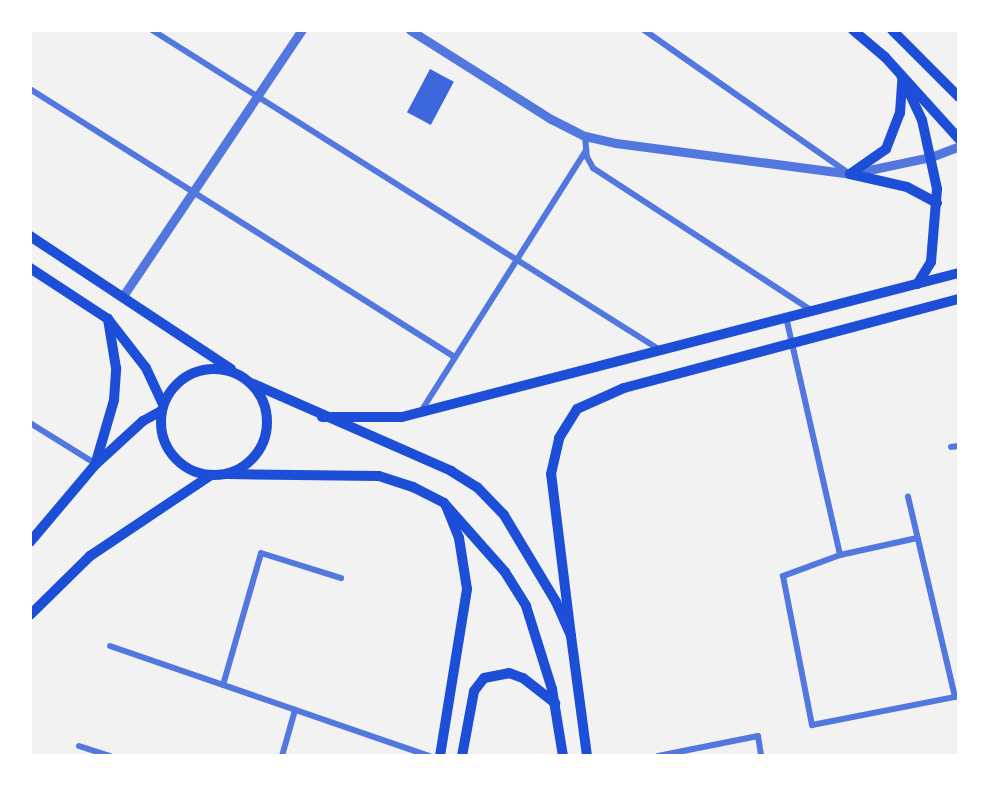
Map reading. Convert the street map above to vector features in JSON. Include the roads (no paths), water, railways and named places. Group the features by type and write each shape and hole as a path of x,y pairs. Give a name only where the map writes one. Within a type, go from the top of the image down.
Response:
{"main road":[{"path":"853,30 901,75 959,139"},
{"path":"892,30 959,97"},
{"path":"850,174 886,149 900,113 901,75"},
{"path":"901,75 922,120 932,158 936,203 930,262 917,284"},
{"path":"850,174 906,187 936,203"},
{"path":"30,236 251,383 322,417 451,471 477,487 504,515 571,636"},
{"path":"30,268 108,319 146,368 162,408"},
{"path":"322,417 369,420 420,413 959,273"},
{"path":"587,756 551,474 559,438 577,409 624,388 795,346 959,299"},
{"path":"96,464 114,400 116,368 108,319"},
{"path":"239,374 217,368 194,372 170,390 162,408 160,426 171,454 182,465 211,475 379,476 413,487 444,503 464,521 505,572 526,606 541,644 555,703 563,756"},
{"path":"227,474 255,457 263,443 267,411 251,383"},
{"path":"30,542 96,464 143,421 162,408"},
{"path":"30,615 90,555 211,475"},
{"path":"440,756 467,589 459,538 444,503"},
{"path":"462,756 474,691 484,678 509,673 555,703"}],"street":[{"path":"152,30 660,351"},
{"path":"123,296 302,30"},
{"path":"410,30 551,119 585,136 647,148 850,174 932,158 959,146"},
{"path":"644,30 850,174"},
{"path":"30,89 453,356"},
{"path":"585,136 586,150 593,168 812,311"},
{"path":"420,413 453,356 586,150"},
{"path":"786,317 795,346 840,555"},
{"path":"30,423 96,464"},
{"path":"909,496 955,697 812,725 783,576 840,555 917,538"},
{"path":"223,685 261,553 341,578"},
{"path":"110,646 430,756"},
{"path":"282,756 295,710"},
{"path":"658,756 758,736 761,756"},
{"path":"79,747 109,756"}]}
